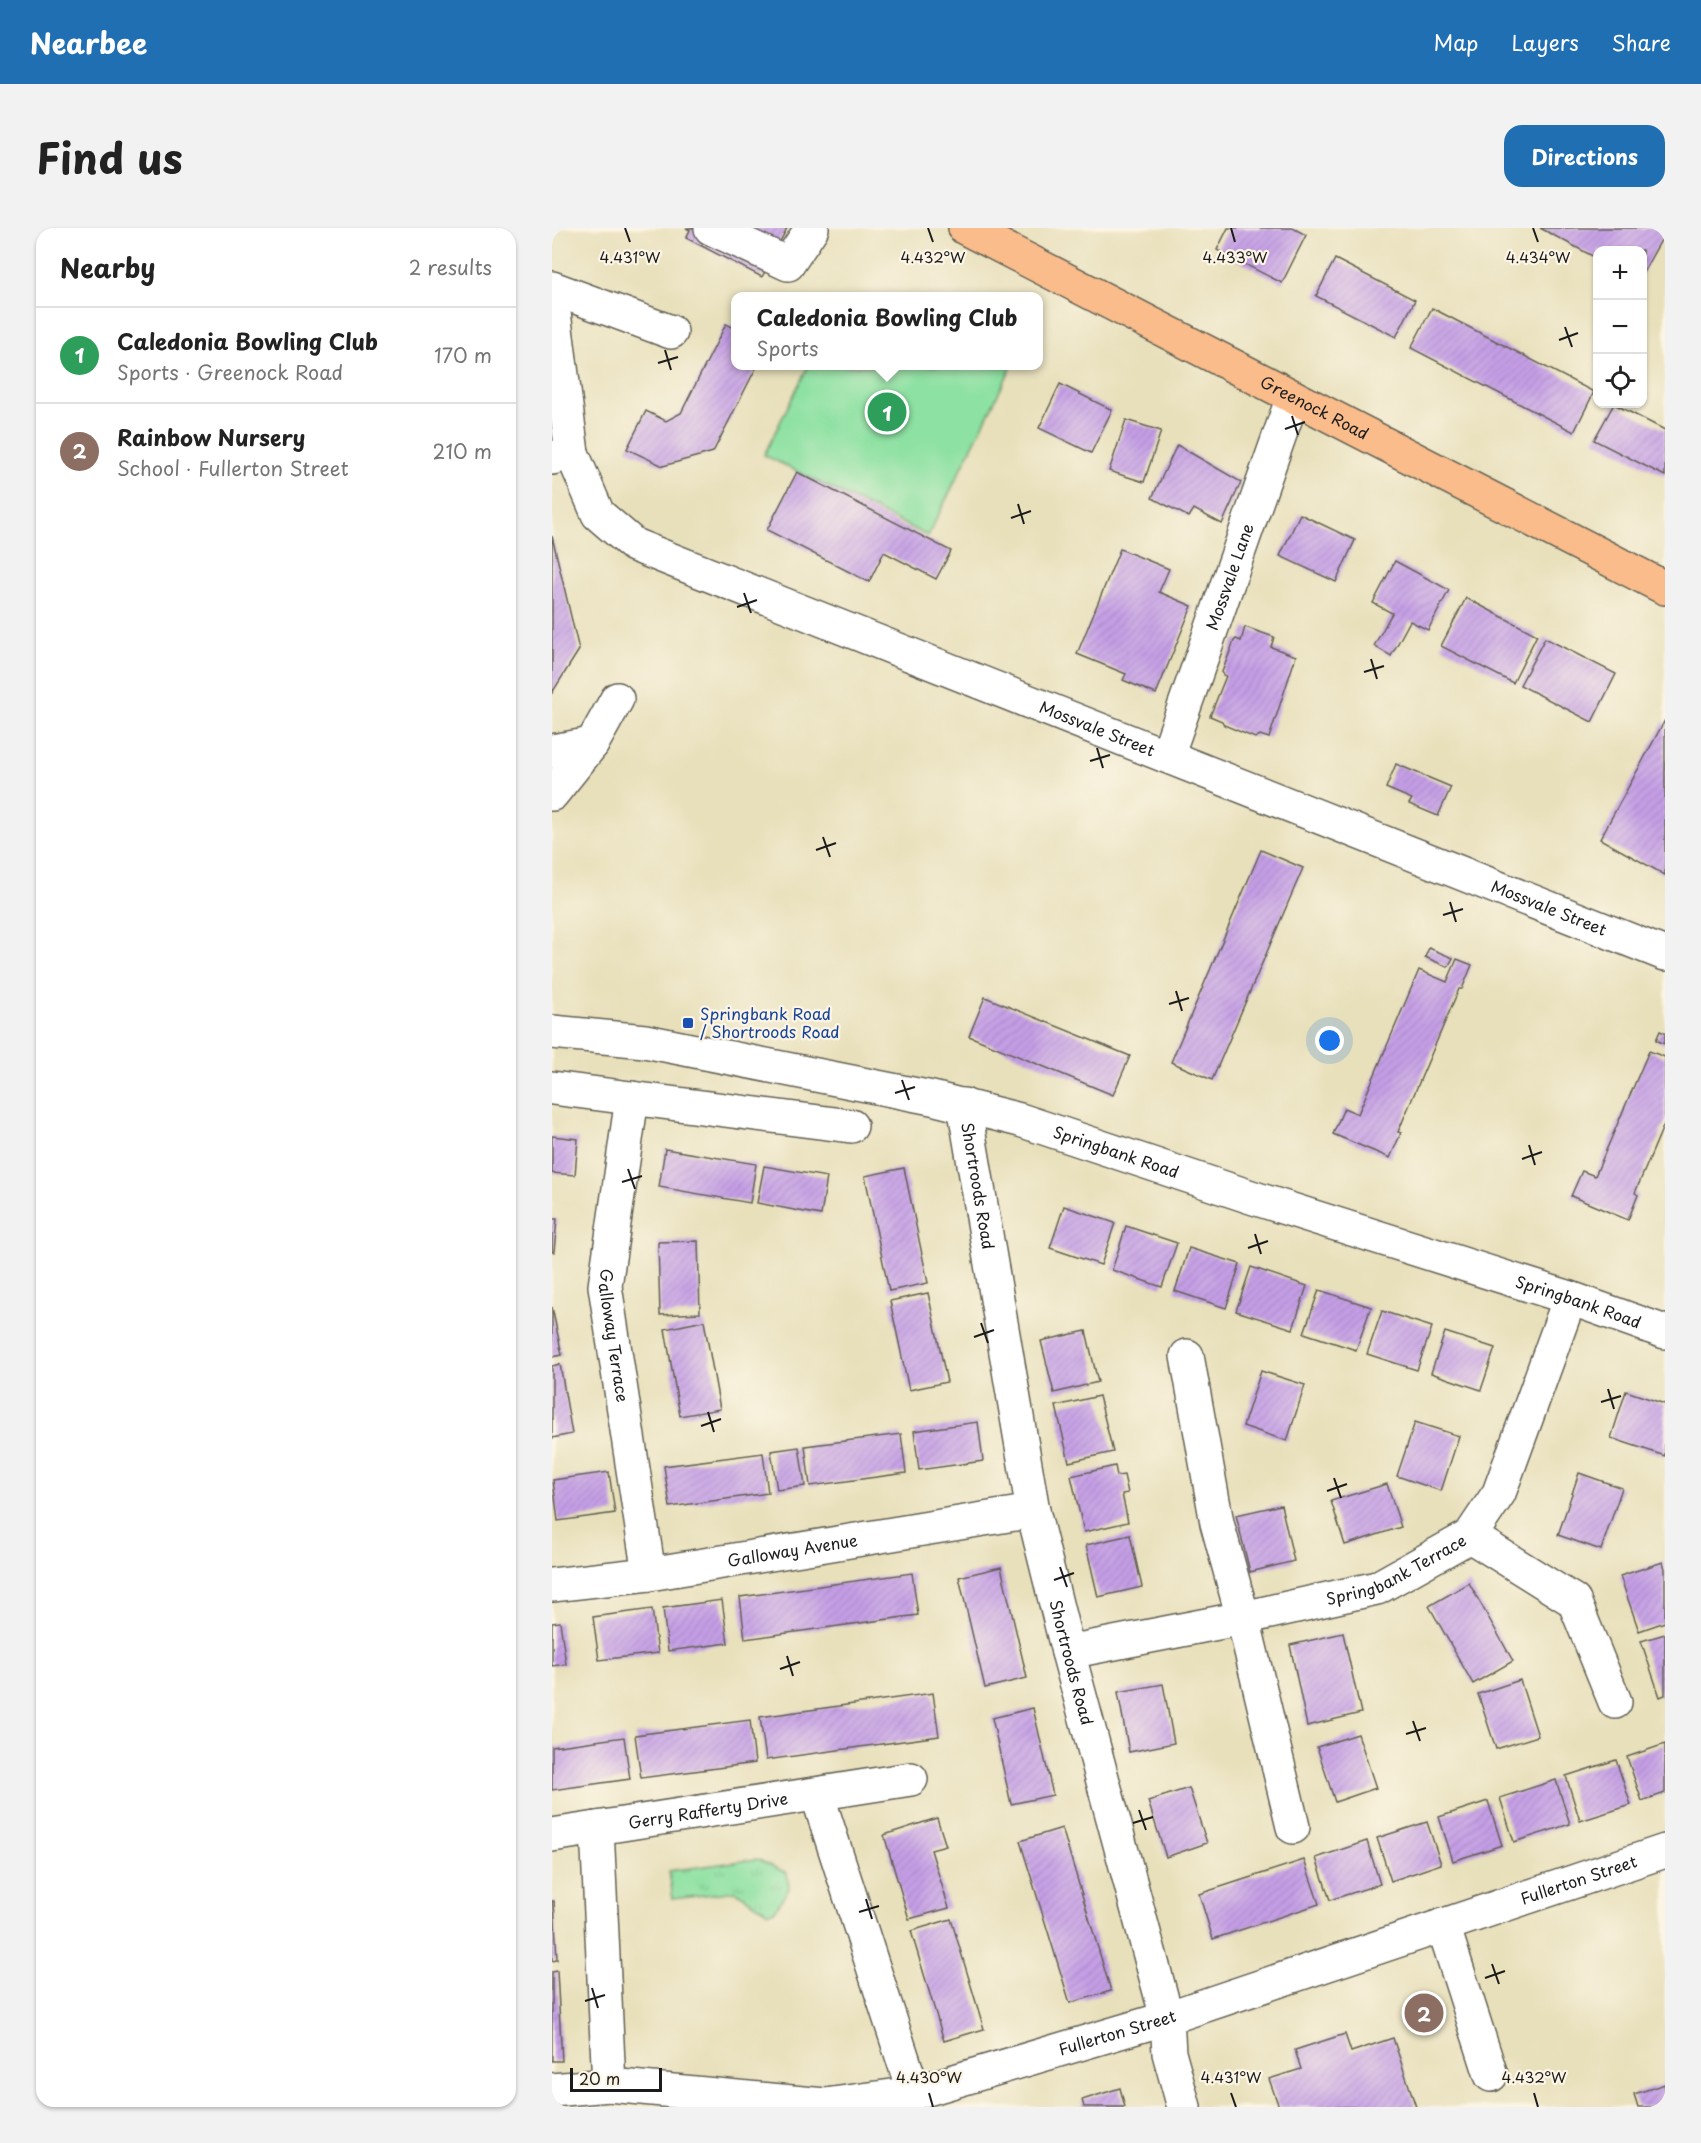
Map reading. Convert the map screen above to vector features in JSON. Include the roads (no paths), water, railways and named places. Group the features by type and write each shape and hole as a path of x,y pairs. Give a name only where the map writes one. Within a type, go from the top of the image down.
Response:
{"main road":[{"name":"Greenock Road","path":"965,228 1665,588"}],"street":[{"path":"711,228 788,264 812,228"},
{"path":"552,288 671,332"},
{"name":"Mossvale Street","path":"552,297 562,455 598,514 634,545 1665,954"},
{"name":"Mossvale Lane","path":"1167,756 1293,397"},
{"path":"552,794 592,744 617,699"},
{"path":"552,751 592,744"},
{"name":"Springbank Road","path":"552,1032 645,1041 964,1105 1020,1120 1570,1298 1665,1332"},
{"path":"552,1088 851,1126"},
{"name":"Galloway Terrace","path":"632,1098 605,1286 649,1574"},
{"name":"Shortroods Road","path":"964,1105 1034,1511 1068,1652 1167,2018 1169,2054 1184,2107"},
{"name":"Springbank Terrace","path":"1068,1652 1243,1618 1377,1588 1470,1536 1499,1493 1570,1298"},
{"path":"1187,1356 1217,1523 1243,1618 1293,1827"},
{"name":"Galloway Avenue","path":"552,1585 649,1574 1034,1511"},
{"path":"1470,1536 1574,1601 1615,1702"},
{"name":"Gerry Rafferty Drive","path":"552,1835 911,1779"},
{"path":"817,1794 914,2093"},
{"path":"597,1828 609,2085"},
{"name":"Fullerton Street","path":"552,2090 609,2085 825,2106 914,2093 1167,2018 1665,1851"},
{"path":"1443,1925 1491,2075"}],"place":[{"name":"Caledonia Bowling Club","path":"887,412"},
{"name":"Springbank Road / Shortroods Road","path":"688,1023"},
{"name":"Rainbow Nursery","path":"1424,2013"}]}
